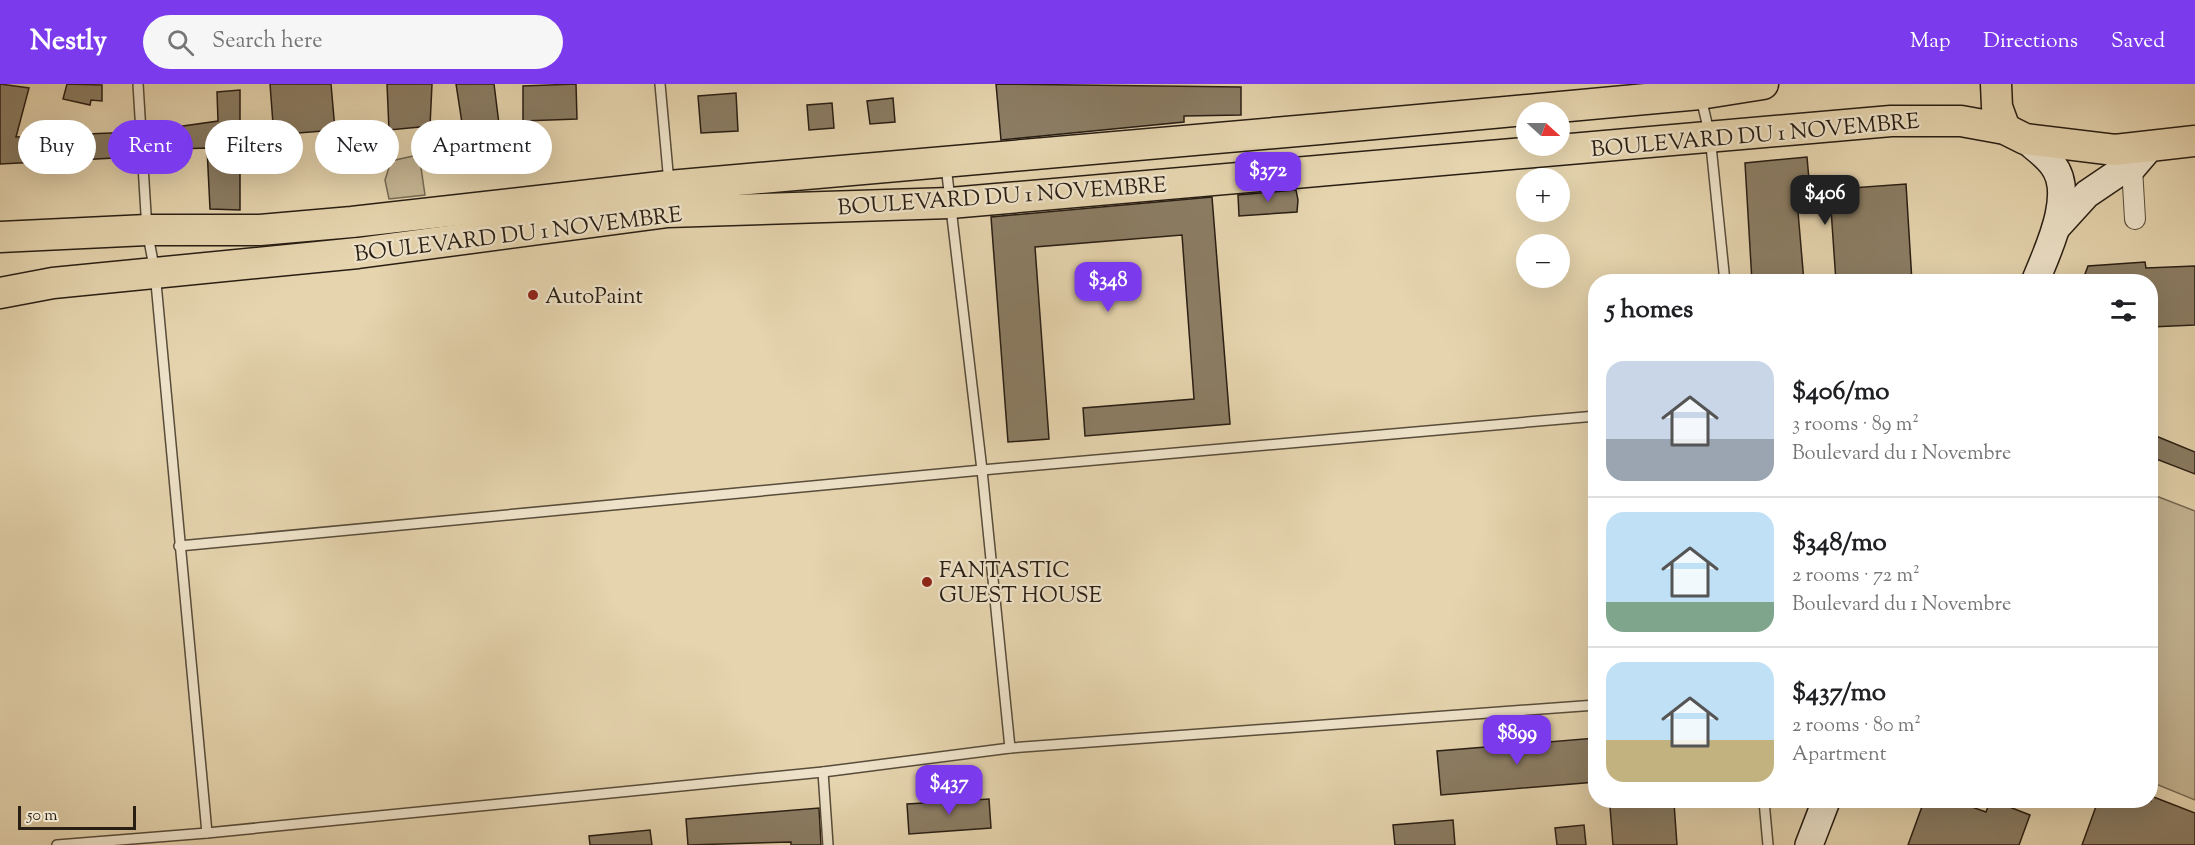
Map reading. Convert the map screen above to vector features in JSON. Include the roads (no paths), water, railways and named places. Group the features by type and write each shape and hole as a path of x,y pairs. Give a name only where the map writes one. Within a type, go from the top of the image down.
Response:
{"main road":[{"name":"BOULEVARD DU 1 NOVEMBRE","path":"0,293 53,283 358,254 669,199 945,163 1320,129 1763,84"},
{"path":"1996,84 1996,107 2015,134"},
{"name":"BOULEVARD DU 1 NOVEMBRE","path":"0,237 147,230 260,230 669,199 950,202 1710,136 1931,120 1961,121 2015,134 2115,150 2141,157 2195,141"},
{"path":"1320,129 1323,171"},
{"path":"352,222 358,254"}],"street":[{"path":"2015,134 2054,165 2061,179 2056,228 2038,274"},
{"path":"2056,228 2087,194 2141,157"},
{"path":"2134,219 2141,157"},
{"path":"1809,845 1823,808"}],"lane":[{"path":"138,84 147,230 155,272 207,833"},
{"path":"660,84 669,199"},
{"path":"1699,89 1710,136 1724,274"},
{"path":"945,163 982,470 1010,748"},
{"path":"179,546 982,470 1588,417"},
{"path":"57,845 207,833 823,772 1010,748 1588,706"},
{"path":"823,772 828,845"},
{"path":"1765,808 1768,845"}],"place":[{"name":"AutoPaint","path":"533,295"},
{"name":"FANTASTIC GUEST HOUSE","path":"927,582"}]}
